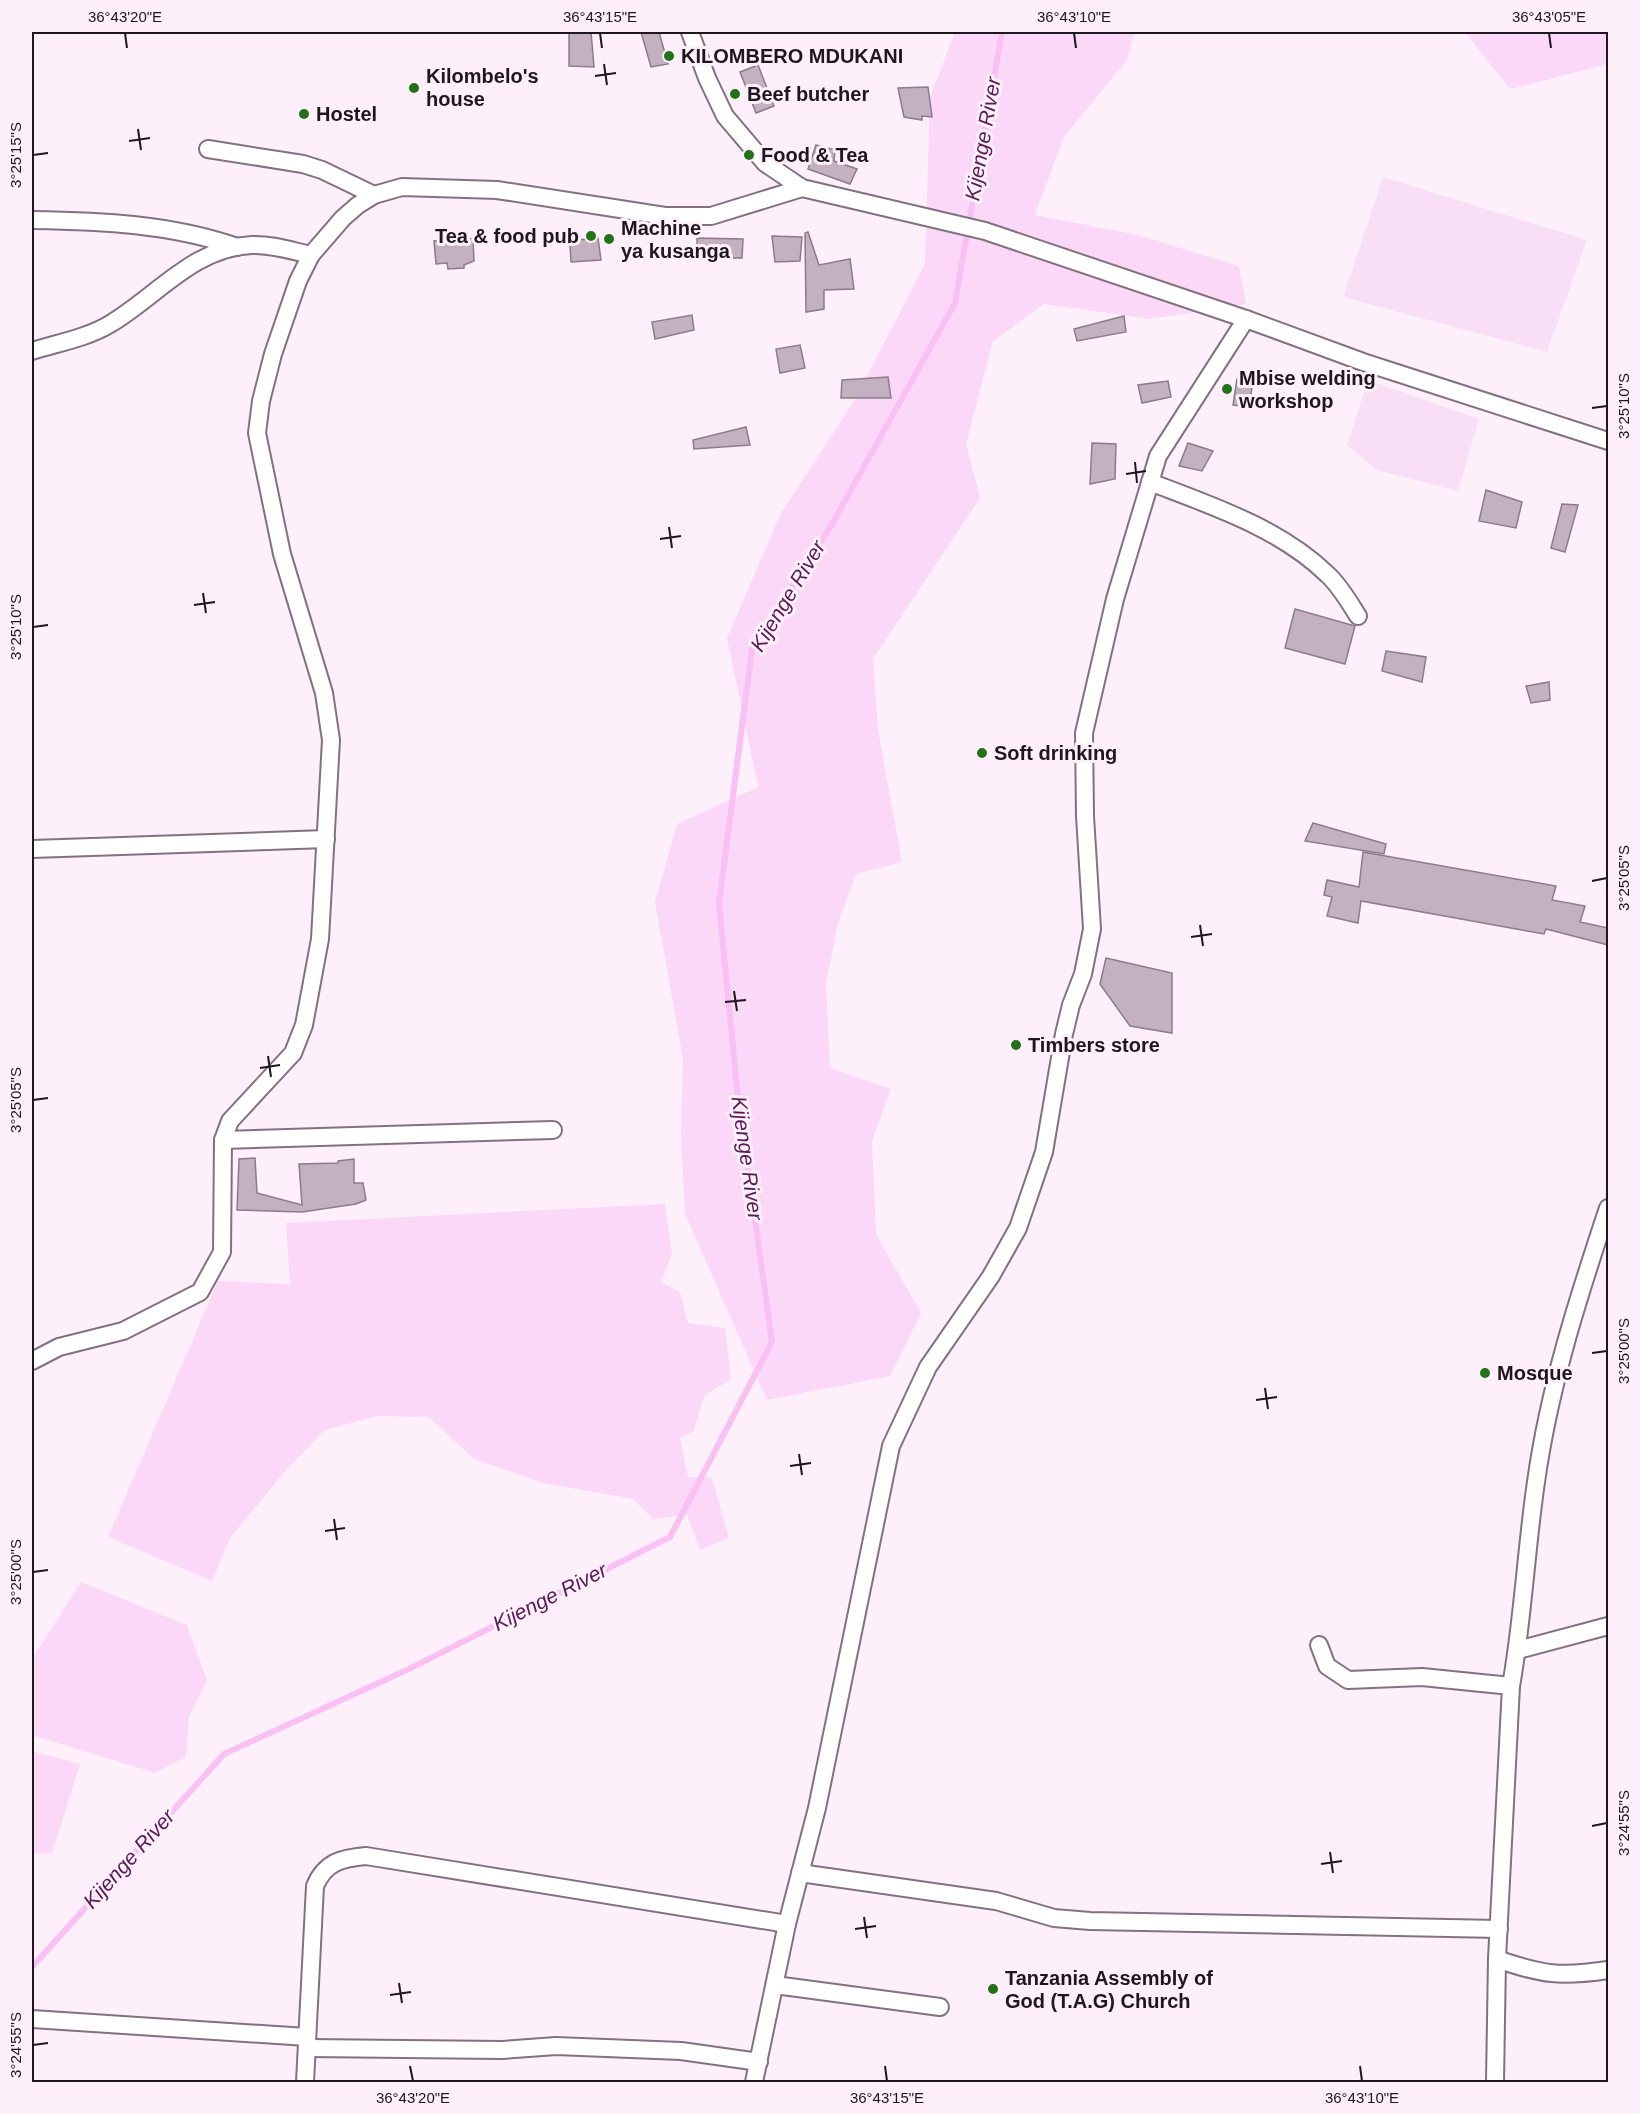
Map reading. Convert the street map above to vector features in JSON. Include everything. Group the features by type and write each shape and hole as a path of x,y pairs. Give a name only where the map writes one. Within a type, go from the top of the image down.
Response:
{"street":[{"path":"690,32 707,78 725,116 745,143 765,163 802,188 985,231 1246,319 1363,362 1608,441"},
{"path":"208,149 303,164 322,170 374,195"},
{"path":"32,1361 58,1347 123,1330 200,1292 222,1252 223,1140 230,1121 293,1053 304,1025 320,939 331,740 324,693 282,554 257,433 261,401 273,354 298,281 310,255 343,218 374,195 402,187 441,186 497,190 665,216 711,216 802,188"},
{"path":"32,220 91,221 168,229 205,236 237,247"},
{"path":"32,351 108,325 166,281 210,255 237,247 268,246 310,255"},
{"path":"754,2082 787,1924 817,1809 891,1446 928,1367 992,1276 1018,1228 1044,1152 1064,1034 1071,1005 1083,974 1092,929 1084,805 1086,720 1115,599 1158,456 1168,437 1246,319"},
{"path":"1150,482 1250,522 1310,558 1331,577 1358,616"},
{"path":"32,849 326,839"},
{"path":"223,1140 553,1130"},
{"path":"1495,2082 1497,1959 1511,1686 1518,1650 1536,1481 1554,1382 1608,1208"},
{"path":"32,1347 58,1347"},
{"path":"1518,1650 1608,1626"},
{"path":"1319,1646 1327,1666 1348,1680 1422,1677 1511,1686"},
{"path":"305,2082 315,1886 329,1864 345,1858 366,1856 787,1924"},
{"path":"800,1873 996,1901 1054,1918 1090,1921 1499,1929"},
{"path":"1497,1959 1538,1972 1568,1976 1608,1970"},
{"path":"774,1985 940,2007"},
{"path":"32,2019 307,2042 502,2050 567,2047 681,2051 759,2062"}],"shaded area":[{"path":"955,32 1135,32 1127,60 1064,137 1035,215 1138,235 1239,266 1246,304 1149,319 1044,304 993,341 966,444 980,498 873,659 878,730 902,862 856,874 838,923 826,983 830,1068 891,1089 872,1141 876,1234 921,1313 890,1376 767,1400 685,1214 681,1136 683,1059 655,902 677,824 758,787 727,638 780,515 854,401 925,264 930,97"},
{"path":"1465,32 1608,32 1608,64 1510,89"},
{"path":"1383,177 1587,240 1547,352 1343,297"},
{"path":"1368,380 1479,419 1458,491 1377,470 1347,445"},
{"path":"665,1204 672,1254 661,1282 680,1292 688,1323 725,1328 731,1379 705,1395 693,1432 680,1438 688,1477 712,1478 729,1538 700,1550 687,1515 653,1519 633,1499 543,1483 474,1459 429,1417 377,1416 325,1430 287,1469 230,1538 212,1581 108,1537 218,1281 290,1284 286,1223"},
{"path":"81,1582 187,1625 207,1680 189,1716 186,1757 155,1773 32,1735 32,1659"},
{"path":"32,1751 80,1764 52,1853 32,1854"}],"building":[{"path":"569,32 591,32 594,67 569,66"},
{"path":"641,32 659,32 668,64 651,67"},
{"path":"758,65 774,106 756,113 740,72"},
{"path":"928,87 932,117 922,116 922,120 904,117 898,88"},
{"path":"816,145 835,150 834,161 857,169 850,184 808,169"},
{"path":"465,232 466,238 473,239 474,261 464,265 464,268 448,269 447,263 436,264 434,241 441,240 440,236 446,234"},
{"path":"808,232 819,265 850,259 854,289 824,290 824,309 806,312 805,233"},
{"path":"772,236 802,237 800,261 775,262"},
{"path":"598,238 601,260 571,262 570,245 576,245 576,240"},
{"path":"697,238 743,239 742,258 697,258"},
{"path":"692,315 694,330 655,339 652,322"},
{"path":"1124,316 1126,332 1077,341 1074,329"},
{"path":"800,345 805,368 780,373 776,349"},
{"path":"888,377 891,398 841,398 842,380"},
{"path":"1237,379 1253,381 1249,407 1233,405"},
{"path":"1168,381 1171,397 1142,403 1138,385"},
{"path":"746,427 750,445 694,449 693,440"},
{"path":"1092,443 1116,444 1115,479 1090,484"},
{"path":"1188,443 1213,451 1202,471 1179,466"},
{"path":"1486,490 1522,502 1516,528 1479,521"},
{"path":"1562,504 1578,505 1565,552 1551,548"},
{"path":"1295,609 1355,626 1345,664 1285,648"},
{"path":"1386,651 1426,657 1422,682 1382,671"},
{"path":"1549,682 1550,700 1531,703 1526,686"},
{"path":"1313,823 1386,844 1384,854 1305,841"},
{"path":"1363,852 1556,886 1552,900 1585,906 1580,922 1608,928 1608,945 1546,929 1544,934 1361,901 1358,923 1327,916 1332,897 1324,895 1327,880 1359,887"},
{"path":"1106,958 1172,973 1172,1033 1130,1026 1100,984"},
{"path":"255,1158 257,1193 302,1205 299,1164 338,1163 338,1161 354,1159 354,1183 363,1183 366,1200 356,1204 302,1212 237,1210 239,1159"}],"waterway":[{"name":"Kijenge River","path":"32,1967 224,1754 411,1668 670,1537 772,1342 737,1089 719,903 752,649 831,526 955,303 1002,32"}],"place":[{"name":"KILOMBERO MDUKANI","path":"669,56"},
{"name":"Kilombelo's house","path":"414,88"},
{"name":"Beef butcher","path":"735,94"},
{"name":"Hostel","path":"304,114"},
{"name":"Food & Tea","path":"749,155"},
{"name":"Tea & food pub","path":"591,236"},
{"name":"Machine ya kusanga","path":"609,239"},
{"name":"Mbise welding workshop","path":"1227,389"},
{"name":"Soft drinking","path":"982,753"},
{"name":"Timbers store","path":"1016,1045"},
{"name":"Mosque","path":"1485,1373"},
{"name":"Tanzania Assembly of God (T.A.G) Church","path":"993,1989"}]}
